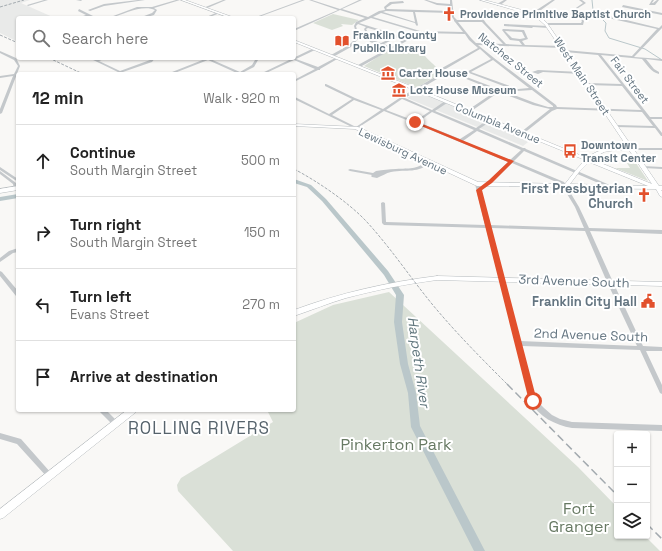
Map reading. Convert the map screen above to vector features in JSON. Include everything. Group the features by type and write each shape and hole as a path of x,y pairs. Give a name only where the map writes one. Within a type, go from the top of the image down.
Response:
{"main road":[{"path":"181,0 227,16"},
{"name":"West Main Street","path":"480,0 533,14 541,18 581,73 631,149 660,188 662,195"},
{"path":"537,11 541,18"},
{"name":"Columbia Avenue","path":"296,42 660,188"},
{"name":"Lewisburg Avenue","path":"296,125 356,128 477,184 660,188"},
{"path":"566,187 588,160 603,150 631,149"},
{"path":"0,191 16,188"},
{"name":"3rd Avenue South","path":"296,312 341,297 412,281 437,278 662,284"},
{"path":"0,515 129,412"}],"street":[{"path":"28,5 47,0"},
{"path":"76,0 81,0"},
{"path":"89,10 105,5 144,0"},
{"path":"118,16 138,8 152,8 181,0"},
{"path":"204,8 225,0"},
{"path":"260,16 304,0"},
{"path":"310,0 367,18"},
{"path":"296,29 361,0"},
{"path":"425,0 437,4 451,5"},
{"name":"Natchez Street","path":"451,0 452,12 455,21 476,44 531,89 555,106 555,109"},
{"path":"498,5 506,0"},
{"path":"533,14 554,0"},
{"path":"532,27 525,26 505,25 532,27 582,24 583,22 574,10 585,3 580,0"},
{"path":"653,0 649,3 654,4 657,0 662,1"},
{"path":"386,10 385,8 388,5 395,2 403,2"},
{"path":"623,6 662,14"},
{"path":"146,16 153,14 156,10 152,8"},
{"path":"79,10 88,15"},
{"path":"332,56 355,42 358,37 355,26 357,23 380,12 386,10 414,10 452,12"},
{"path":"414,10 420,32"},
{"path":"380,12 417,23"},
{"path":"211,16 219,13"},
{"path":"478,14 482,21 505,45"},
{"path":"609,14 607,16 609,17 661,27"},
{"path":"371,16 420,32 466,33"},
{"path":"455,21 482,21"},
{"path":"357,23 408,39"},
{"path":"368,26 365,29 372,41 392,48"},
{"path":"633,56 661,27"},
{"path":"520,40 527,39 523,31 503,30 511,38 520,40 524,46"},
{"path":"359,66 420,32"},
{"path":"382,44 398,36"},
{"path":"476,44 562,47"},
{"path":"296,99 356,128 436,78 443,69 480,48"},
{"path":"296,57 314,49"},
{"path":"565,51 633,56 661,60"},
{"path":"0,52 15,59 19,66 17,72"},
{"name":"Fair Street","path":"599,54 662,135"},
{"path":"296,80 338,58"},
{"path":"643,58 653,70 658,73"},
{"path":"296,59 319,69"},
{"path":"493,59 461,76 534,104 555,109 643,111"},
{"path":"97,61 117,72 125,71 152,60"},
{"path":"174,72 202,60"},
{"path":"211,60 237,72"},
{"path":"244,72 253,66 257,60"},
{"path":"266,72 290,60"},
{"path":"468,72 518,90 531,89"},
{"path":"542,72 581,73"},
{"path":"0,77 16,75"},
{"path":"0,113 16,75"},
{"path":"588,84 622,85"},
{"path":"326,85 354,99 415,122 564,183 662,391"},
{"path":"469,111 499,90"},
{"path":"402,98 611,187"},
{"path":"0,100 5,99"},
{"path":"330,115 354,99"},
{"path":"415,122 446,102"},
{"path":"522,133 551,110 555,109"},
{"path":"648,118 662,118"},
{"path":"460,141 490,120"},
{"path":"616,126 655,127"},
{"path":"631,149 662,150"},
{"path":"479,190 524,150"},
{"path":"350,170 373,174 376,172 386,171 414,170 425,166 429,162"},
{"path":"644,167 662,168"},
{"path":"0,168 16,179"},
{"path":"0,172 16,186"},
{"path":"477,184 533,401 550,418 560,423 572,425 662,428"},
{"path":"383,203 384,223 662,232"},
{"path":"0,260 11,252 16,251"},
{"path":"0,273 16,293"},
{"name":"2nd Avenue South","path":"518,343 662,349"},
{"path":"104,412 115,423"},
{"path":"0,436 18,441 49,475"}],"shaded area":[{"path":"0,0 30,0 21,3 50,16 16,16 16,41 0,33"},
{"path":"418,92 532,139 523,146 407,98"}],"green space":[{"path":"333,14 359,20 352,25 341,24 343,26 332,30 313,23"},
{"path":"399,43 411,47 419,46 415,48 424,51 423,53 425,56 439,71 436,76 418,87 415,87 364,66"},
{"path":"627,163 636,163 648,181 615,168 630,168"},
{"name":"Pinkerton Park","path":"389,292 578,467 614,504 614,539 648,539 660,551 233,551 178,491 177,485 181,478 273,422 268,412 296,412 296,322 333,305"}],"waterway":[{"path":"592,0 593,10 606,23 605,31 609,38 645,49 662,60"},
{"name":"Harpeth River","path":"296,182 309,186 324,200 386,273 400,295 398,322 404,364 412,393 416,427 480,551"},
{"name":"Harpeth River","path":"0,199 16,196"}],"railway":[{"path":"0,7 24,0"},
{"path":"0,35 16,42"},
{"path":"53,60 79,72"},
{"path":"296,170 332,192 366,221 441,315 507,384"},
{"path":"507,384 614,492"},
{"path":"650,527 662,539"}],"place":[{"name":"Providence Primitive Baptist Church","path":"449,14"},
{"name":"Franklin County Public Library","path":"342,41"},
{"name":"Carter House","path":"388,73"},
{"name":"Lotz House Museum","path":"399,90"},
{"name":"Downtown Transit Center","path":"570,151"},
{"name":"First Presbyterian Church","path":"644,195"},
{"name":"Franklin City Hall","path":"648,301"}],"district":[{"name":"ROLLING RIVERS","path":"199,428"}],"route":[{"path":"415,122 511,161 490,182 479,190 533,401"}],"park label":[{"name":"Fort Granger","path":"579,517"}]}
